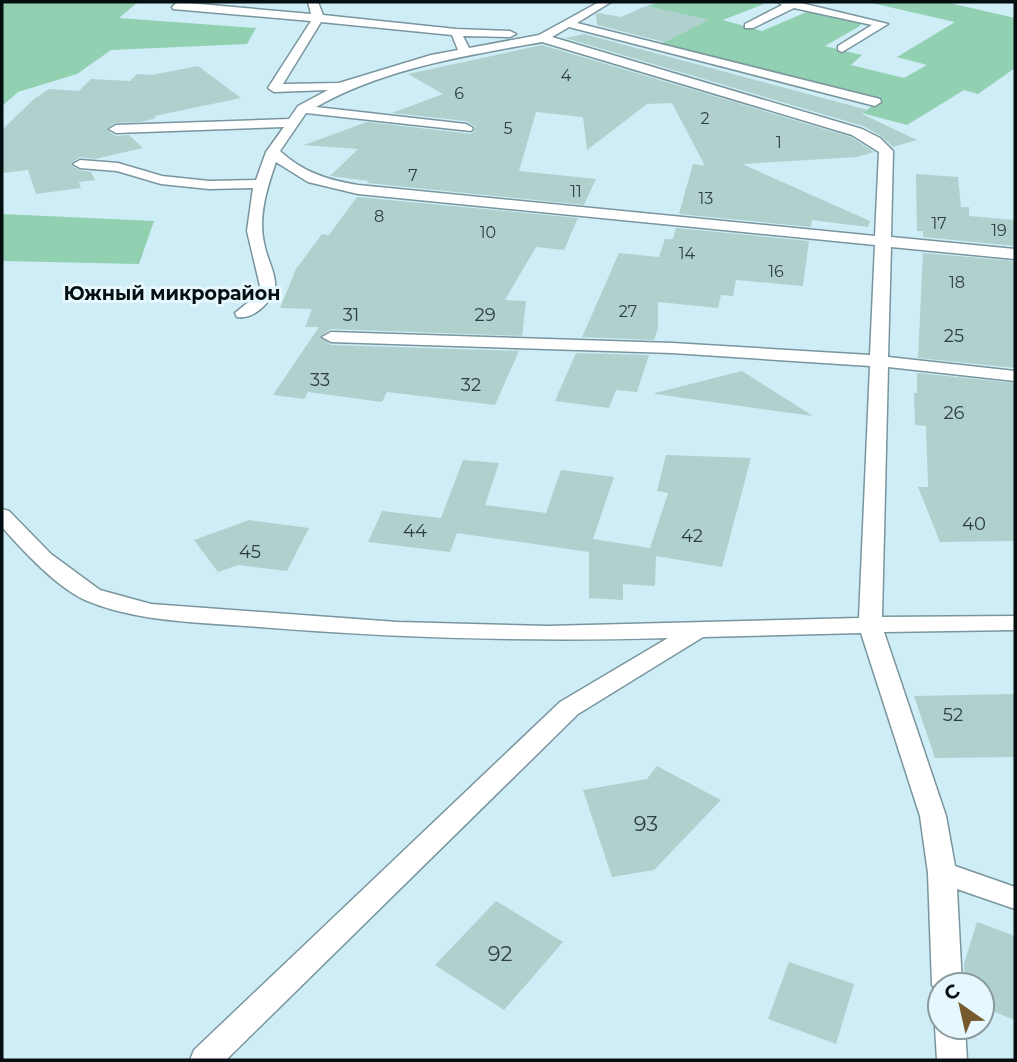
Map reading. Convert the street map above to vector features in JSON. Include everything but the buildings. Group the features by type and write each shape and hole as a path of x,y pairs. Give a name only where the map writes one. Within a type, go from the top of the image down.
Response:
{"lane":[{"path":"184,2 177,7 542,38 857,132 875,141 886,151 870,625 933,816 942,873 946,971"},
{"path":"313,2 318,18 274,88 344,86"},
{"path":"243,313 263,300 268,287 256,243 260,184 273,152 303,109 344,86 464,51 542,38 606,2"},
{"path":"749,26 788,3 882,24 842,48"},
{"path":"569,24 875,102"},
{"path":"456,32 464,51"},
{"path":"303,109 466,128"},
{"path":"116,129 292,123"},
{"path":"273,152 286,166 303,177 390,194 1015,254"},
{"path":"80,164 118,167 161,180 209,185 260,184"},
{"path":"331,337 672,348 880,361 1015,376"},
{"path":"2,515 43,559 92,595 151,611 397,630 547,634 1015,623"},
{"path":"205,1060 569,708 696,632"},
{"path":"942,873 1015,898"},
{"path":"951,1041 952,1060"}],"green space":[{"path":"2,2 138,2 119,18 256,28 247,44 111,50 77,74 18,92 2,106"},
{"path":"662,2 758,2 764,4 723,20 762,31 809,11 858,22 861,23 860,26 825,46 862,55 851,65 904,78 927,65 897,57 955,22 867,2 945,2 1015,18 1015,68 978,94 964,90 907,125 862,113 880,101 658,45 708,20 646,6"},
{"path":"2,214 154,221 139,264 2,261"}],"district":[{"name":"Южный микрорайон","path":"172,293"}]}
